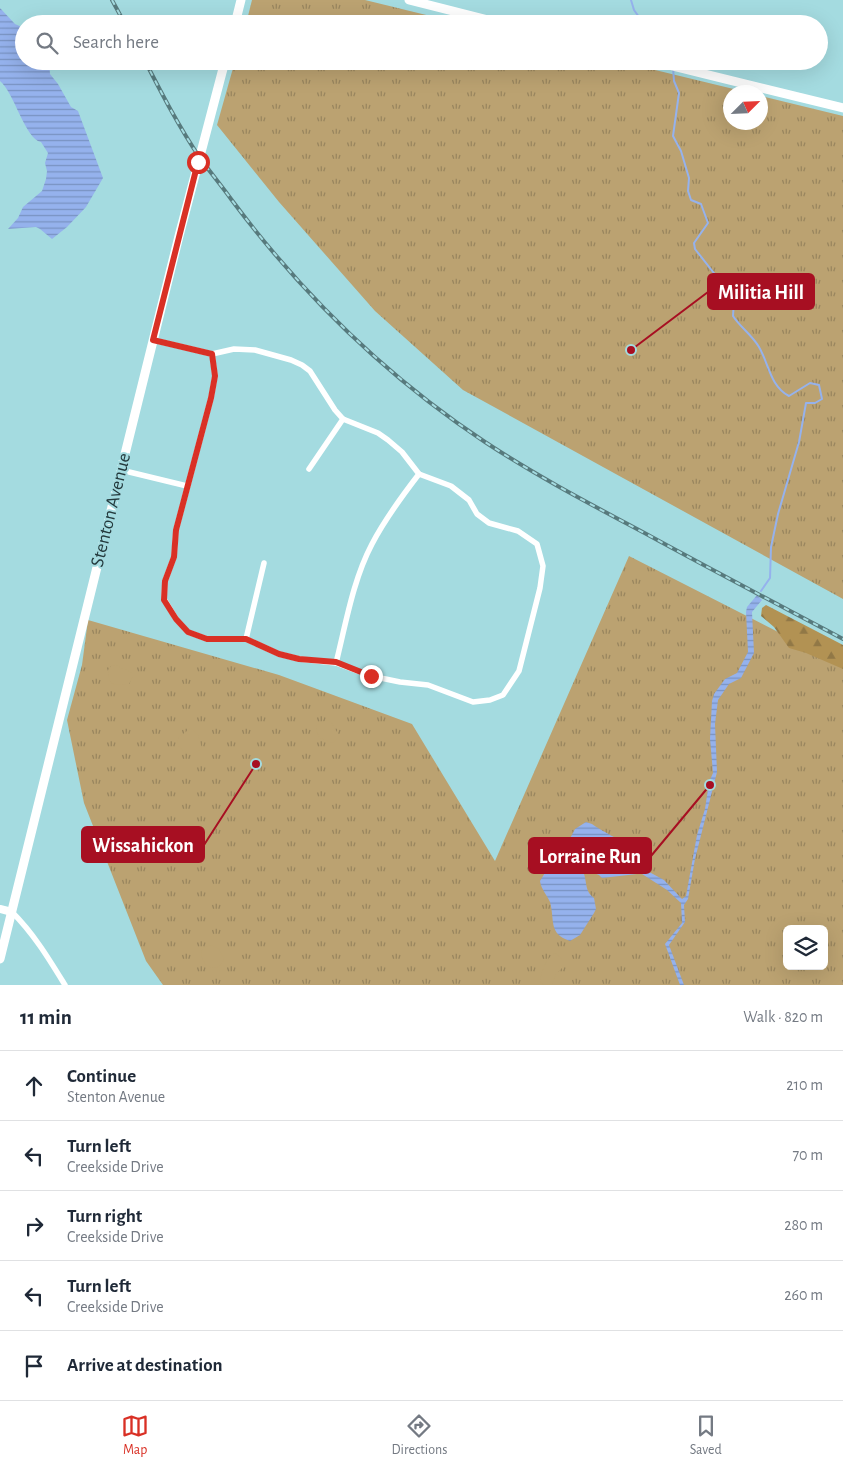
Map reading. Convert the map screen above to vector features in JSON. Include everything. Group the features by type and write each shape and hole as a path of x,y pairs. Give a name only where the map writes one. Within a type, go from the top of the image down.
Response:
{"main road":[{"path":"237,15 241,0"},
{"path":"409,0 468,15"},
{"name":"Stenton Avenue","path":"0,959 153,340 223,70"},
{"path":"685,70 843,108"}],"street":[{"path":"153,340 212,354 234,349 250,349 291,360 302,365 310,371 335,410 344,419 378,433 388,440 402,452 419,474 451,486 469,500 477,514 489,522 518,531 537,544 543,566 540,588 519,671 504,695 490,700 473,702 428,685 371,676 336,662 299,659 279,654 246,639 207,639 188,632 176,619 164,600 165,581 174,557 176,530 211,398 215,376 212,354"},
{"path":"309,469 344,419"},
{"path":"121,470 187,486"},
{"path":"336,662 358,577 371,545 394,508 419,474"},
{"path":"246,639 264,563"},
{"path":"0,909 12,912 27,927 65,985"}],"green space":[{"path":"252,0 365,0 426,15 248,15"},
{"path":"232,70 655,70 723,86 723,130 768,130 768,98 843,116 843,599 463,390 375,311 279,202 217,125"},
{"path":"629,556 843,665 843,985 163,985 146,961 84,803 67,720 82,665 88,620 279,675 412,724 495,861"},
{"path":"766,605 843,645 843,669 806,653 789,648 774,627 761,616 762,608"},
{"path":"115,665 133,673 129,684 116,685 111,683 108,670 111,666"},
{"path":"327,720 331,722 337,732 337,739 333,743 320,738 316,731 317,725"},
{"path":"191,728 198,735 202,748 190,755 180,748 177,742"},
{"path":"211,945 219,949 224,959 221,965 216,968 208,966 202,958 203,948"},
{"path":"556,953 562,960 562,968 556,974 552,984 543,985 540,981 545,965 550,957"}],"water":[{"path":"0,8 15,24 15,70 50,70 50,74 71,107 78,111 103,178 86,207 67,227 52,239 36,227 8,229 18,218 23,207 42,191 46,179 45,163 48,153 41,142 30,133 10,95 0,81"},
{"path":"757,595 762,600 752,612 754,653 741,678 729,684 718,700 715,724 717,772 695,859 688,899 684,905 685,922 669,945 684,985 680,985 665,944 682,923 681,903 667,890 639,872 637,874 602,878 586,870 584,874 587,887 589,893 594,898 596,909 580,935 570,941 563,938 555,930 550,902 540,881 549,866 564,850 575,829 586,822 628,846 638,859 640,867 664,880 682,899 686,896 697,835 705,809 709,782 713,773 710,739 712,701 714,694 725,679 737,673 748,652 746,612 747,607"}],"waterway":[{"path":"631,0 638,15"},
{"path":"673,70 674,81 679,93 673,136 681,151 689,178 688,191 691,200 701,204 708,223 694,243 695,249 717,277 730,287 734,300 733,316 759,347 778,387 789,396 810,383 819,385 822,399 815,403 806,403 799,442 778,514 771,547 770,578 761,591"}],"railway":[{"path":"112,0 120,15"},
{"path":"150,70 192,146 258,234 316,300 380,361 414,390 485,442 546,479 843,639"}],"place":[{"name":"Militia Hill","path":"631,350"},
{"name":"Wissahickon","path":"256,764"},
{"name":"Lorraine Run","path":"710,785"}],"route":[{"path":"198,162 153,340 212,354 215,376 211,398 176,530 174,557 165,581 164,600 176,619 188,632 207,639 246,639 279,654 299,659 336,662 371,676"}]}
